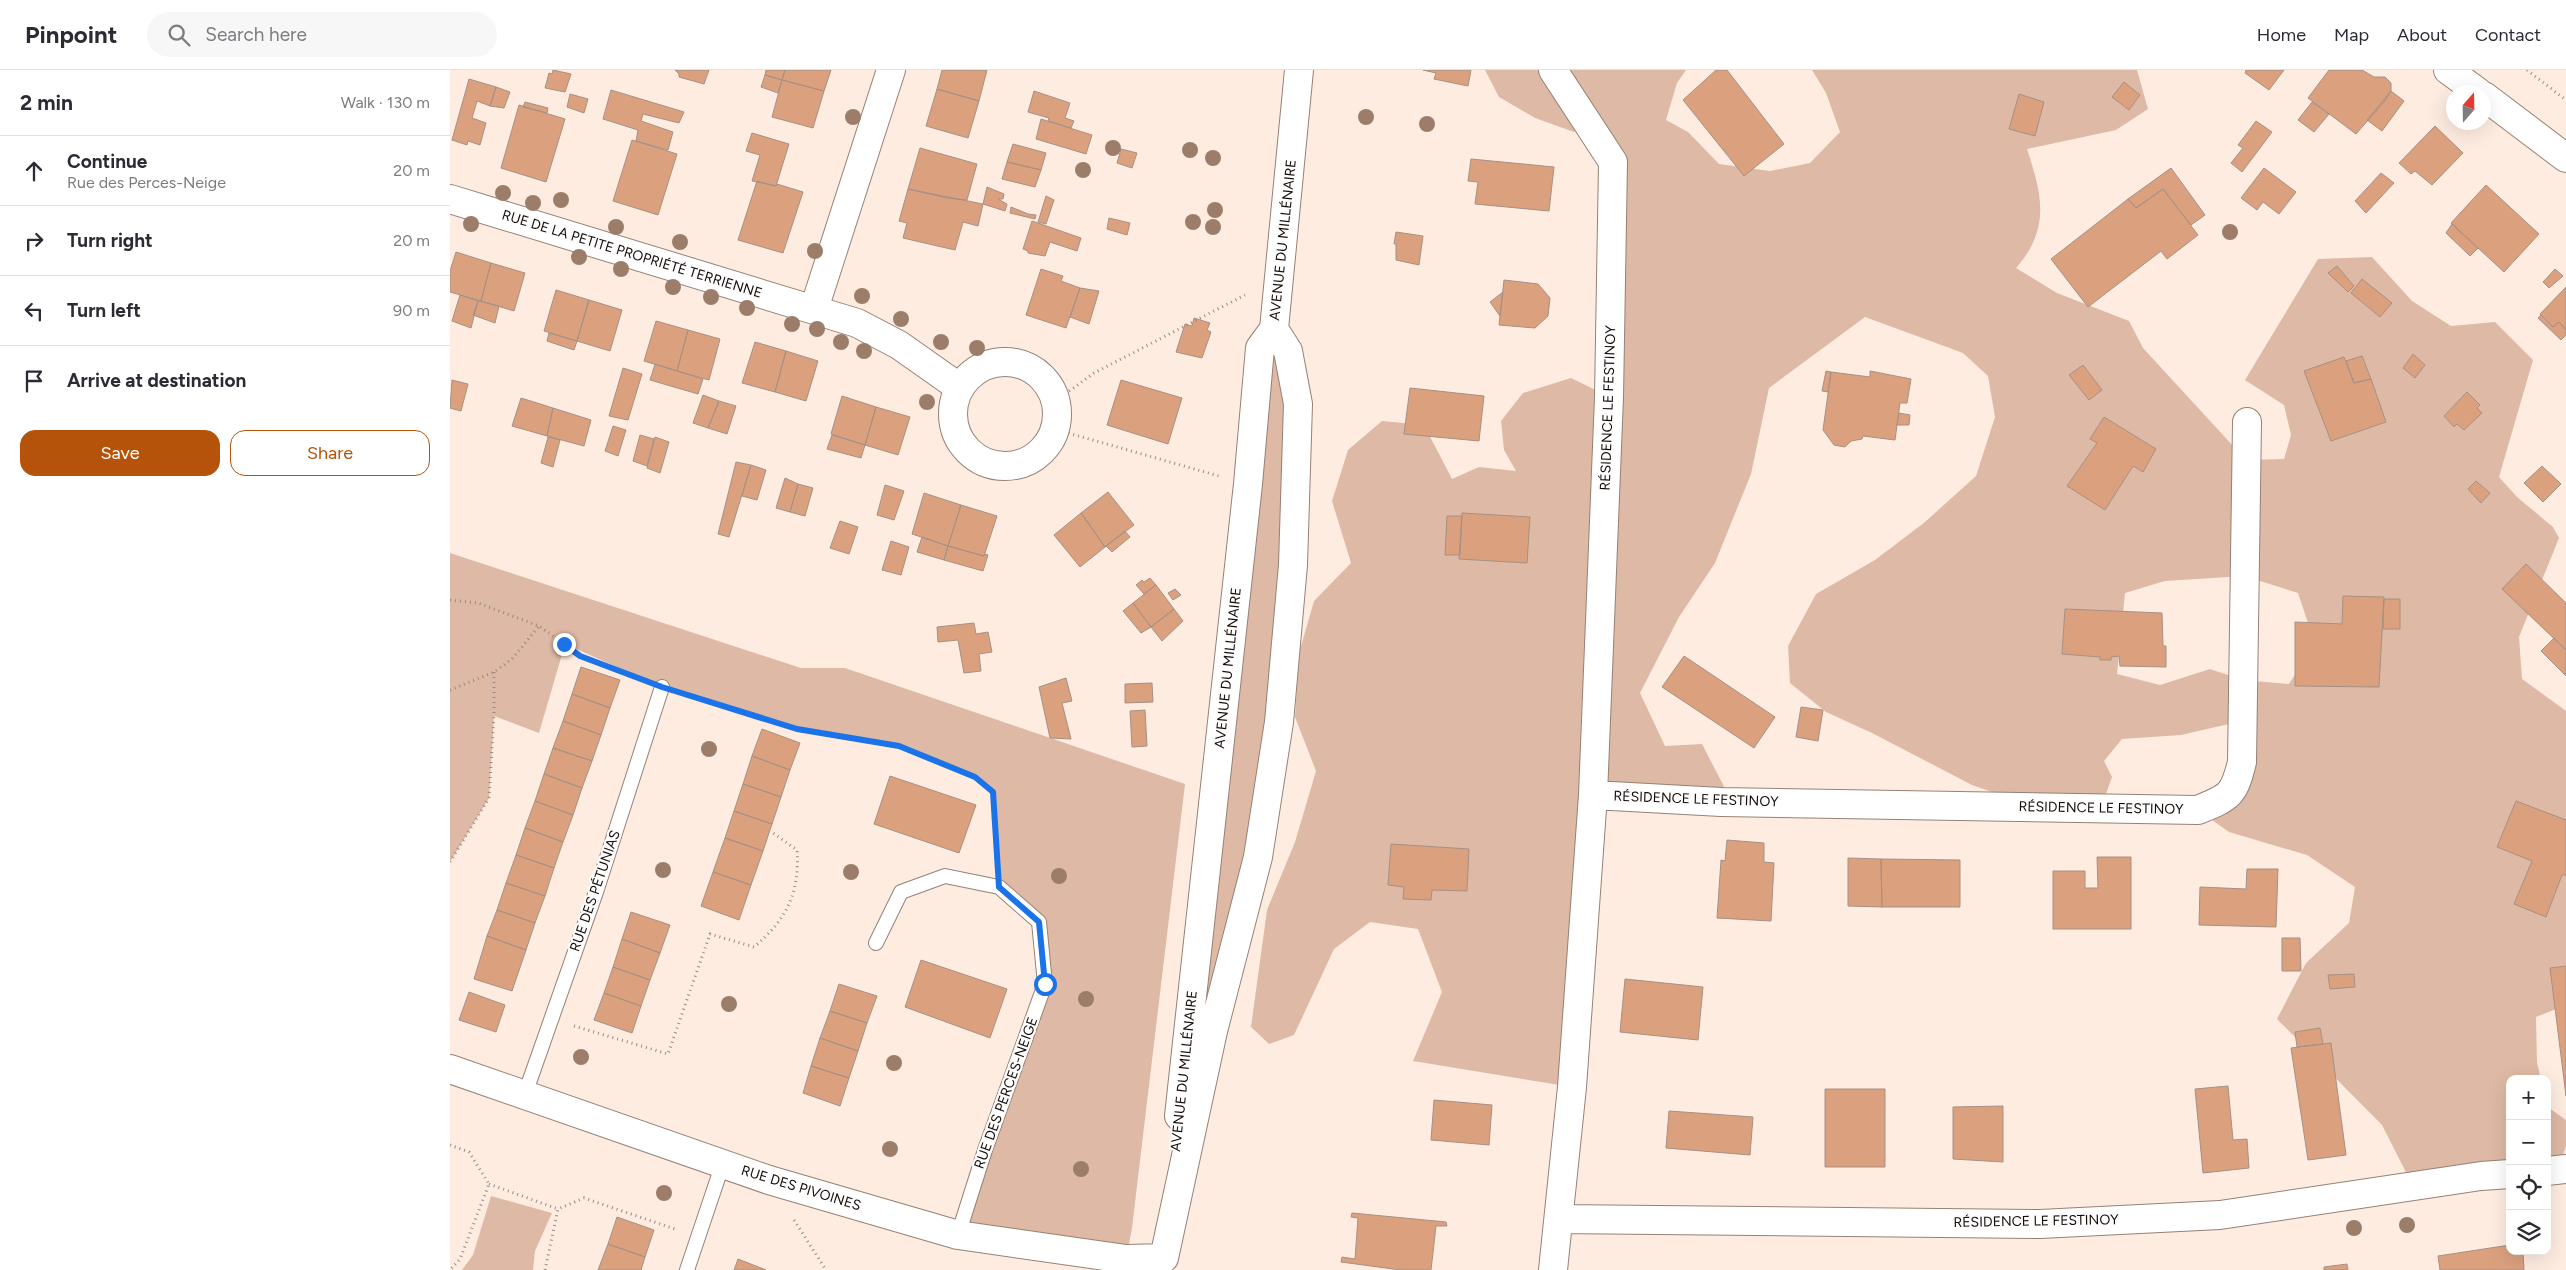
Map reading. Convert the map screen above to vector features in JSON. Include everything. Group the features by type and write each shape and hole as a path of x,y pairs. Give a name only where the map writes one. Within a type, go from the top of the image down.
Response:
{"street":[{"path":"814,309 891,70"},
{"name":"AVENUE DU MILLÉNAIRE","path":"1163,1264 1248,484 1260,348 1274,329 1299,70"},
{"name":"RÉSIDENCE LE FESTINOY","path":"1553,70 1613,162 1609,397 1593,794 1572,1086 1553,1270"},
{"path":"2448,70 2468,85"},
{"path":"2491,101 2566,158"},
{"name":"RUE DE LA PETITE PROPRIÉTÉ TERRIENNE","path":"450,200 857,323 899,345 960,388"},
{"path":"1163,1264 1213,1031 1258,857 1279,722 1293,565 1298,404 1288,351 1274,329"},
{"path":"1010,361 1028,366 1039,374 1051,388 1056,400 1058,418 1049,443 1029,461 1002,466 986,463 971,454 956,434 954,405 960,388 977,369 994,362 1010,361"},
{"name":"RÉSIDENCE LE FESTINOY","path":"1593,794 1721,802 2198,810 2220,801 2236,787 2242,762 2247,422"},
{"name":"RUE DES PIVOINES","path":"450,1069 769,1180 958,1236 1163,1264"},
{"path":"2551,1171 2566,1169"},
{"name":"RÉSIDENCE LE FESTINOY","path":"1559,1219 2040,1224 2220,1215 2481,1176 2506,1174"}],"lane":[{"name":"RUE DES PÉTUNIAS","path":"525,1094 552,1019 662,687"},
{"name":"RUE DES PERCES-NEIGE","path":"876,943 901,892 945,876 999,887 1039,922 1045,984 985,1150 958,1236"},
{"path":"687,1270 723,1163"}],"path":[{"path":"2527,70 2566,100"},
{"path":"1056,400 1094,373 1279,277"},
{"path":"1054,429 1248,484"},
{"path":"450,600 478,602 539,626 580,656 662,687 797,729 899,746 975,777 993,792 999,887"},
{"path":"450,690 494,672 512,659 539,626"},
{"path":"450,862 489,798 494,715 494,672"},
{"path":"552,1019 668,1054 710,934 754,947 774,930 792,898 799,874 798,850 774,834"},
{"path":"450,1144 469,1152 489,1184 558,1209 584,1198 681,1230 699,1233"},
{"path":"769,1180 826,1270"},
{"path":"450,1270 460,1259 489,1184"},
{"path":"545,1270 558,1209"}],"shaded area":[{"path":"1485,70 1686,70 1677,83 1666,120 1688,132 1719,164 1770,171 1810,163 1840,132 1826,93 1812,70 2137,70 2148,109 2116,130 2027,149 2037,181 2040,211 2039,225 2035,239 2016,268 2057,293 2129,321 2143,348 2246,460 2284,459 2291,435 2284,405 2245,380 2318,259 2372,257 2412,301 2451,326 2495,322 2533,360 2499,477 2517,497 2553,527 2559,538 2519,637 2522,679 2566,711 2566,1005 2536,1017 2537,1063 2540,1075 2506,1075 2506,1175 2413,1186 2382,1125 2277,1019 2306,963 2349,923 2355,887 2307,855 2229,832 2198,810 2219,801 2242,721 2181,735 2122,739 2104,761 2112,777 2101,808 2035,807 1972,785 1872,733 1826,712 1790,683 1788,646 1816,594 1875,560 1925,522 1976,476 1995,417 1988,376 1963,353 1865,317 1769,388 1751,474 1715,563 1679,617 1640,693 1665,746 1702,744 1732,802 1594,795 1572,1087 1413,1061 1442,992 1418,929 1370,922 1334,949 1294,1035 1269,1044 1251,1027 1267,910 1295,842 1316,771 1295,717 1299,653 1314,601 1351,563 1332,501 1348,450 1382,421 1424,425 1452,479 1479,467 1516,471 1504,450 1501,421 1523,393 1571,378 1606,395 1613,162 1586,120 1597,108 1574,132 1535,118 1499,97","holes":["2244,576 2298,593 2315,644 2289,684 2243,680 2210,669 2160,685 2117,674 2125,593 2165,581"]},
{"path":"1260,348 1288,351 1279,722 1164,1258 1248,484"},
{"path":"450,553 801,668 845,668 1185,784 1132,1228 1126,1259 958,1235 1045,984 1039,922 999,887 993,792 975,777 899,746 797,729 662,687 565,644 539,733 494,716 489,798 450,862"},
{"path":"2551,1109 2566,1120 2566,1146 2558,1170 2551,1171"},
{"path":"491,1196 552,1213 535,1251 533,1270 462,1270 473,1255"}],"building":[{"path":"553,70 571,74 565,92 545,88 549,73 552,74"},
{"path":"675,70 709,70 704,84 679,77"},
{"path":"766,70 785,70 782,80 765,75"},
{"path":"785,70 831,70 824,91 782,80"},
{"path":"942,70 987,70 979,101 937,89"},
{"path":"1423,70 1471,70 1468,86 1434,79 1436,73"},
{"path":"1716,70 1727,70 1784,144 1744,176 1683,100"},
{"path":"2246,70 2284,70 2269,90 2245,73"},
{"path":"2329,70 2362,70 2374,77 2385,77 2391,83 2391,91 2384,102 2356,134 2308,98"},
{"path":"765,75 782,80 778,93 761,87"},
{"path":"469,79 496,87 490,106 477,101 472,118 486,123 480,145 468,141 467,145 452,140"},
{"path":"782,80 824,91 813,128 772,117"},
{"path":"2124,82 2140,95 2129,110 2112,97"},
{"path":"496,87 510,92 504,108 490,106"},
{"path":"937,89 979,101 968,138 926,126"},
{"path":"611,90 684,112 679,123 643,114 641,121 673,132 668,150 636,141 638,130 603,119"},
{"path":"1034,91 1070,103 1065,118 1074,121 1071,128 1048,121 1049,118 1028,112"},
{"path":"2391,91 2404,101 2382,131 2367,120"},
{"path":"570,94 588,99 584,113 567,107"},
{"path":"2019,94 2044,102 2035,136 2009,129"},
{"path":"525,102 548,108 547,113 523,107"},
{"path":"2312,102 2329,114 2314,132 2298,120"},
{"path":"519,105 565,119 546,182 501,168"},
{"path":"1041,119 1092,135 1086,154 1036,139"},
{"path":"2256,121 2272,132 2242,172 2231,163 2243,148 2238,145"},
{"path":"2435,126 2463,153 2432,185 2415,171 2411,174 2399,163"},
{"path":"752,133 789,144 776,186 752,181 760,155 746,151"},
{"path":"632,140 677,154 658,215 613,201"},
{"path":"1013,144 1046,153 1041,170 1007,162"},
{"path":"920,148 977,164 967,200 947,198 908,189"},
{"path":"1121,149 1137,153 1132,168 1117,163"},
{"path":"1471,159 1554,167 1549,211 1475,204 1478,182 1468,181"},
{"path":"1007,162 1041,170 1035,187 1002,179"},
{"path":"2171,168 2205,215 2191,225 2163,189 2136,208 2128,199"},
{"path":"2264,168 2296,192 2279,214 2263,202 2257,210 2241,198"},
{"path":"2381,173 2394,183 2366,213 2355,201"},
{"path":"757,181 776,186 777,184 803,192 783,253 738,240"},
{"path":"2486,185 2539,234 2504,272 2451,223"},
{"path":"987,187 1004,194 1003,199 998,199 1007,204 1005,211 983,204"},
{"path":"908,189 983,204 978,226 963,222 955,250 903,238 907,223 899,221"},
{"path":"2163,189 2198,235 2167,259 2161,251 2088,307 2051,259 2128,199 2136,208"},
{"path":"1046,196 1054,200 1046,224 1038,222"},
{"path":"1011,207 1036,215 1035,219 1010,213"},
{"path":"1109,218 1130,223 1127,235 1107,229"},
{"path":"1032,221 1081,238 1077,251 1050,242 1045,256 1028,253 1028,251 1023,249"},
{"path":"2452,224 2478,248 2470,256 2446,233"},
{"path":"1396,232 1423,236 1419,265 1396,260 1396,244 1394,244"},
{"path":"456,252 491,263 481,301 450,292 450,271"},
{"path":"491,263 525,273 514,311 481,301"},
{"path":"2337,266 2354,286 2348,292 2328,273"},
{"path":"1041,269 1063,276 1061,281 1080,288 1066,328 1026,315"},
{"path":"2555,269 2563,276 2549,288 2543,282"},
{"path":"2362,279 2392,303 2380,317 2351,293"},
{"path":"1504,280 1538,284 1550,298 1548,316 1535,328 1499,325"},
{"path":"2566,287 2566,330 2559,322 2553,327 2540,314"},
{"path":"1080,288 1099,291 1089,324 1070,317"},
{"path":"556,290 589,300 577,341 544,331"},
{"path":"1503,292 1500,316 1490,302"},
{"path":"460,295 478,301 471,328 452,321"},
{"path":"589,300 622,310 610,351 577,341"},
{"path":"478,301 499,306 495,323 473,315"},
{"path":"2541,315 2553,327 2559,322 2566,330 2566,335 2561,340 2538,318"},
{"path":"1194,318 1210,323 1207,330 1211,332 1202,358 1176,352 1185,324 1192,326"},
{"path":"656,321 688,330 677,371 644,361"},
{"path":"688,330 720,339 709,380 677,371"},
{"path":"549,333 577,341 574,350 547,341"},
{"path":"755,342 786,351 775,392 742,383"},
{"path":"786,351 818,361 806,401 775,392"},
{"path":"2413,354 2425,365 2415,378 2403,368"},
{"path":"2362,356 2371,379 2354,383 2346,361"},
{"path":"2344,357 2354,383 2371,379 2386,422 2331,441 2304,371"},
{"path":"655,364 703,379 698,394 650,380"},
{"path":"2083,365 2102,390 2089,400 2069,375"},
{"path":"623,368 642,374 628,420 609,416"},
{"path":"1826,371 1831,372 1828,392 1822,391"},
{"path":"1870,371 1911,379 1907,403 1900,403 1895,440 1863,436 1862,439 1851,441 1845,447 1834,445 1823,430 1831,372 1870,377"},
{"path":"452,380 468,384 461,411 450,408"},
{"path":"1121,380 1182,398 1168,444 1107,425"},
{"path":"1410,388 1484,396 1479,441 1404,434"},
{"path":"2467,392 2480,405 2477,408 2482,413 2464,430 2457,424 2454,427 2444,416"},
{"path":"703,395 719,401 708,428 693,423"},
{"path":"842,396 876,407 865,445 831,434"},
{"path":"521,398 553,408 547,436 512,426"},
{"path":"719,401 736,406 727,434 708,428"},
{"path":"876,407 910,417 898,455 865,445"},
{"path":"553,408 591,420 584,446 547,436"},
{"path":"1899,413 1910,415 1909,425 1897,425"},
{"path":"2104,417 2156,449 2143,472 2133,466 2105,510 2067,486 2097,443 2090,439"},
{"path":"613,426 626,430 618,456 605,451"},
{"path":"640,435 654,439 647,466 633,461"},
{"path":"832,435 865,445 861,458 827,449"},
{"path":"548,437 560,440 553,467 541,463"},
{"path":"655,437 669,442 660,473 647,468"},
{"path":"736,462 751,465 729,537 718,534"},
{"path":"751,465 766,470 757,500 742,496"},
{"path":"2542,466 2561,484 2543,502 2524,483"},
{"path":"785,478 798,484 790,512 776,508"},
{"path":"2476,481 2490,493 2481,503 2468,489"},
{"path":"798,484 813,488 805,516 790,512"},
{"path":"885,485 904,491 894,520 877,515"},
{"path":"1108,492 1134,525 1105,547 1081,513"},
{"path":"924,493 961,505 948,546 912,534"},
{"path":"961,505 997,516 984,556 948,546"},
{"path":"1081,513 1105,547 1080,567 1054,535"},
{"path":"1462,513 1530,517 1527,563 1459,559"},
{"path":"1447,516 1462,516 1460,555 1445,555"},
{"path":"840,521 858,527 849,554 830,548"},
{"path":"1125,531 1130,537 1112,552 1106,546"},
{"path":"922,537 948,546 944,560 917,552"},
{"path":"891,541 909,547 901,575 882,570"},
{"path":"948,546 984,556 985,554 988,555 983,571 944,560"},
{"path":"2526,564 2566,603 2566,650 2502,589"},
{"path":"1150,578 1156,585 1144,594 1136,585 1142,580 1144,582"},
{"path":"1156,585 1174,609 1151,627 1133,603"},
{"path":"1175,589 1181,595 1173,600 1168,593"},
{"path":"2343,596 2384,597 2379,687 2295,686 2295,622 2342,624"},
{"path":"2384,599 2400,599 2400,629 2383,629"},
{"path":"1133,603 1151,627 1141,633 1123,611"},
{"path":"1174,609 1183,621 1162,641 1151,627"},
{"path":"2065,609 2162,613 2163,646 2166,646 2166,667 2120,666 2119,656 2111,657 2111,660 2100,660 2100,657 2062,654"},
{"path":"974,623 976,634 988,632 992,652 979,654 981,671 964,673 958,640 938,642 937,627"},
{"path":"2554,638 2566,650 2566,676 2541,651"},
{"path":"1684,656 1775,717 1754,748 1662,687"},
{"path":"581,667 620,680 610,708 572,694"},
{"path":"1066,678 1072,701 1062,703 1071,739 1050,738 1039,687"},
{"path":"1152,683 1153,702 1125,703 1125,684"},
{"path":"572,694 610,708 601,735 563,721"},
{"path":"1801,707 1823,710 1818,741 1796,737"},
{"path":"1145,710 1147,746 1132,747 1130,711"},
{"path":"563,721 601,735 592,761 553,748"},
{"path":"762,729 800,743 790,770 752,756"},
{"path":"553,748 592,761 582,788 544,774"},
{"path":"752,756 790,770 781,797 743,784"},
{"path":"544,774 582,788 573,815 535,801"},
{"path":"890,776 976,805 959,853 874,824"},
{"path":"743,784 781,797 772,824 734,811"},
{"path":"535,801 573,815 563,842 525,828"},
{"path":"2516,801 2566,820 2566,875 2562,875 2546,917 2514,904 2532,861 2497,847"},
{"path":"734,811 772,824 763,851 725,838"},
{"path":"525,828 563,842 554,868 516,855"},
{"path":"725,838 763,851 751,885 713,872"},
{"path":"1727,840 1764,843 1764,862 1774,863 1771,921 1717,918 1721,860 1725,861"},
{"path":"1391,844 1469,849 1467,891 1432,890 1431,900 1403,899 1404,887 1388,885"},
{"path":"516,855 554,868 545,896 506,883"},
{"path":"2097,857 2131,857 2131,929 2053,929 2053,871 2085,871 2085,888 2098,888"},
{"path":"1848,858 1881,859 1882,907 1848,906"},
{"path":"1881,859 1960,860 1960,907 1882,907"},
{"path":"2247,869 2278,869 2276,927 2199,925 2200,887 2246,889"},
{"path":"713,872 751,885 739,920 701,906"},
{"path":"506,883 545,896 535,923 497,910"},
{"path":"497,910 535,923 526,950 487,936"},
{"path":"631,912 670,925 660,953 622,939"},
{"path":"487,936 526,950 512,991 474,979"},
{"path":"2282,938 2300,938 2301,971 2282,971"},
{"path":"622,939 660,953 650,980 613,967"},
{"path":"921,960 1007,989 990,1038 905,1007"},
{"path":"2566,966 2566,1096 2550,968"},
{"path":"613,967 650,980 641,1006 604,993"},
{"path":"2354,974 2355,987 2330,989 2328,975"},
{"path":"1625,979 1703,987 1698,1040 1620,1032"},
{"path":"839,984 877,996 867,1023 830,1011"},
{"path":"469,992 505,1005 496,1032 459,1020"},
{"path":"604,993 641,1006 632,1033 594,1020"},
{"path":"830,1011 867,1023 858,1051 820,1038"},
{"path":"2320,1028 2323,1044 2297,1047 2295,1032"},
{"path":"820,1038 858,1051 849,1078 811,1066"},
{"path":"2331,1043 2346,1155 2308,1160 2291,1048"},
{"path":"811,1066 849,1078 840,1106 803,1093"},
{"path":"2228,1086 2233,1140 2247,1139 2249,1168 2203,1173 2195,1089"},
{"path":"1825,1089 1885,1089 1885,1167 1825,1167"},
{"path":"1434,1100 1492,1105 1489,1145 1431,1140"},
{"path":"2003,1106 2003,1162 1953,1159 1953,1107"},
{"path":"1669,1111 1753,1117 1750,1155 1666,1148"},
{"path":"1352,1213 1446,1222 1447,1226 1436,1226 1431,1270 1401,1270 1341,1262 1342,1257 1355,1259 1358,1218 1351,1217"},
{"path":"617,1217 654,1230 645,1257 608,1244"},
{"path":"608,1244 645,1257 641,1270 598,1270"},
{"path":"2506,1246 2506,1255 2523,1255 2524,1270 2440,1270 2438,1256"},
{"path":"738,1259 766,1270 734,1270"},
{"path":"2347,1264 2348,1270 2324,1270 2324,1267"}],"route":[{"path":"564,644 580,656 662,687 797,729 899,746 975,777 993,792 999,887 1039,922 1045,984"}]}
